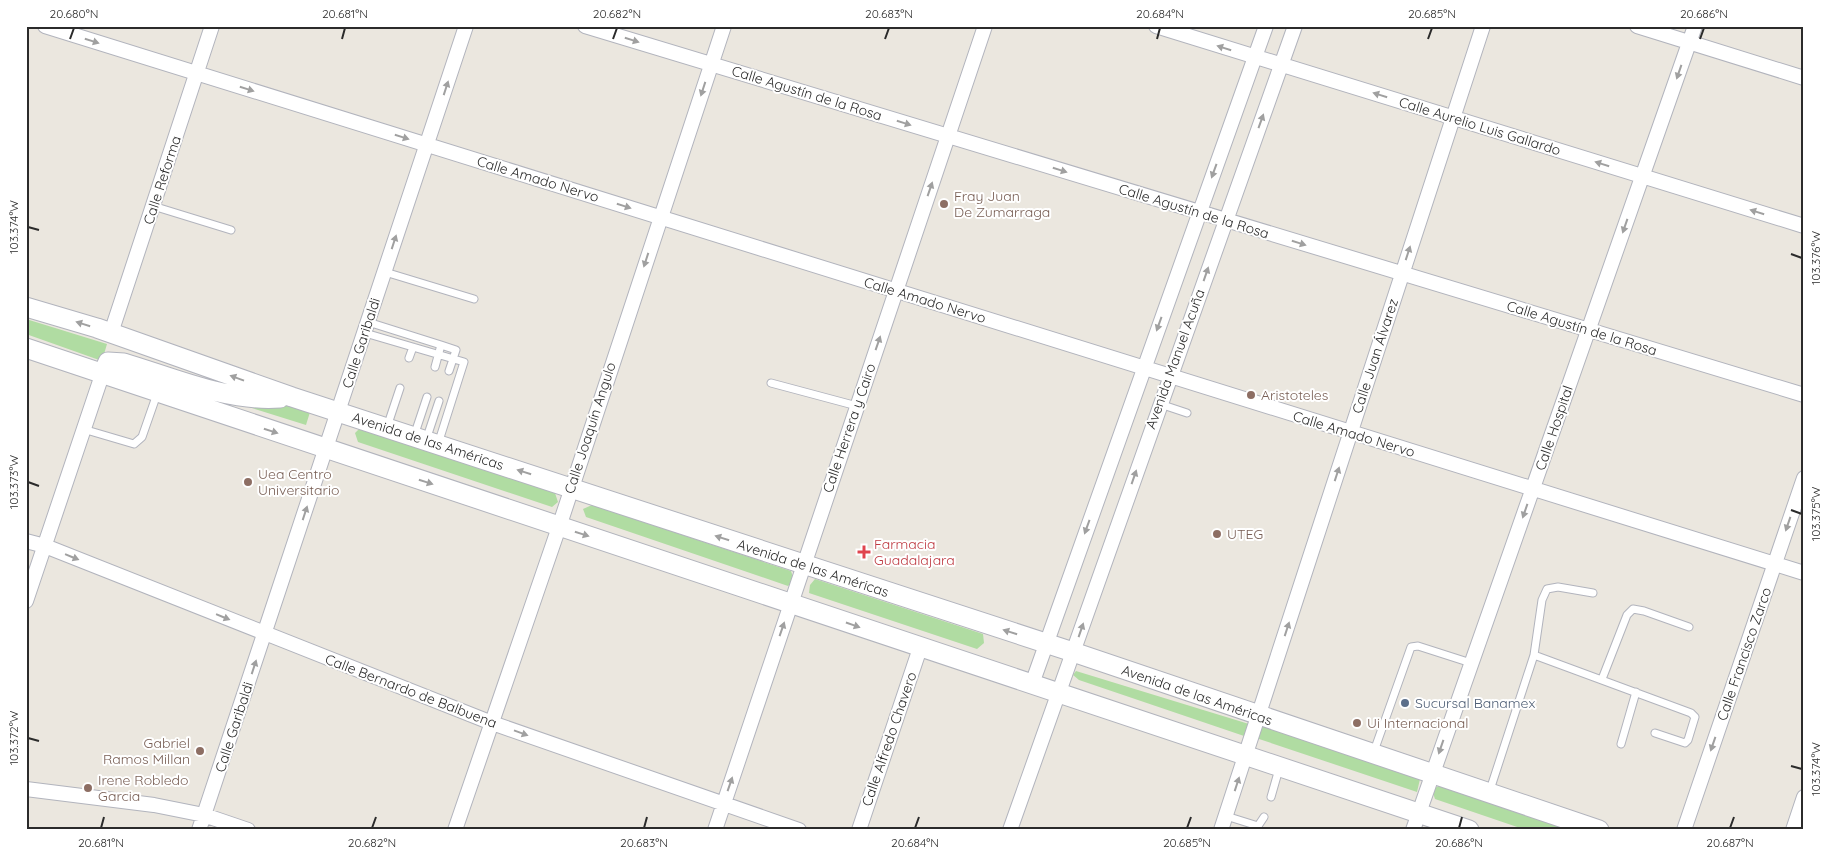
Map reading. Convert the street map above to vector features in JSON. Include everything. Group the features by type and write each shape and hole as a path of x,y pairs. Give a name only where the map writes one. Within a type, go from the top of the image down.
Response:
{"main road":[{"name":"Avenida de las Américas","path":"26,307 111,333 292,397 803,566 1073,652 1599,830"},
{"path":"26,348 920,648 1058,692 1280,768 1416,821 1469,830"},
{"path":"102,375 108,362 124,363 226,394 263,399 292,397"}],"street":[{"name":"Calle Amado Nervo","path":"45,26 1804,574"},
{"name":"Calle Reforma","path":"111,333 212,26"},
{"name":"Calle Garibaldi","path":"200,830 466,26"},
{"name":"Calle Agustín de la Rosa","path":"585,26 1804,395"},
{"name":"Calle Joaquín Angulo","path":"455,830 559,527 570,488 724,26"},
{"name":"Calle Herrera y Cairo","path":"715,830 985,26"},
{"name":"Calle Aurelio Luis Gallardo","path":"1156,26 1804,226"},
{"name":"Avenida Manuel Acuña","path":"1032,684 1266,26"},
{"name":"Avenida Manuel Acuña","path":"1010,830 1224,220 1295,26"},
{"name":"Calle Juan Álvarez","path":"1221,830 1483,26"},
{"path":"1638,26 1804,78"},
{"name":"Calle Hospital","path":"1416,821 1695,26"},
{"path":"26,601 102,375"},
{"name":"Calle Francisco Zarco","path":"1684,830 1804,478"},
{"name":"Calle Bernardo de Balbuena","path":"26,541 44,546 492,722 799,830"},
{"name":"Calle Alfredo Chavero","path":"858,830 920,648"},
{"path":"26,789 154,805 204,815 248,830"},
{"path":"1793,830 1804,797"}],"lane":[{"path":"153,206 231,230"},
{"path":"385,272 474,299"},
{"path":"366,327 456,350 449,371"},
{"path":"366,327 413,347 461,361 464,364 426,440"},
{"path":"435,367 441,345"},
{"path":"409,358 413,347"},
{"path":"771,383 857,406"},
{"path":"387,427 400,388"},
{"path":"84,430 134,444 142,436 157,393"},
{"path":"426,440 427,397"},
{"path":"426,440 439,401"},
{"path":"1159,404 1187,413"},
{"path":"1489,793 1534,655 1542,600 1547,589 1558,587 1593,593"},
{"path":"1602,679 1627,615 1633,609 1689,627"},
{"path":"1373,754 1411,647 1418,646 1471,664"},
{"path":"1534,655 1692,713 1695,717 1688,740 1685,743 1655,733"},
{"path":"1621,744 1636,692"},
{"path":"1270,797 1280,768"},
{"path":"1226,816 1258,826 1264,817"}],"green space":[{"path":"26,319 107,344 102,361 26,334"},
{"path":"163,380 272,401 310,412 306,425"},
{"path":"361,427 555,493 558,502 552,507 358,442 355,433"},
{"path":"592,505 791,571 794,580 788,586 586,517 583,509"},
{"path":"815,579 983,634 984,643 977,649 809,593 810,585"},
{"path":"1076,671 1249,724 1247,737 1079,680 1073,675"},
{"path":"1261,724 1420,779 1417,792 1256,738"},
{"path":"1440,785 1572,830 1526,830 1435,799 1432,790"}],"place":[{"name":"Fray Juan De Zumarraga","path":"944,204"},
{"name":"Aristoteles","path":"1251,395"},
{"name":"Uea Centro Universitario","path":"248,482"},
{"name":"UTEG","path":"1217,534"},
{"name":"Farmacia Guadalajara","path":"864,552"},
{"name":"Sucursal Banamex","path":"1405,703"},
{"name":"Ui Internacional","path":"1357,723"},
{"name":"Gabriel Ramos Millan","path":"200,751"},
{"name":"Irene Robledo Garcia","path":"88,788"}]}
